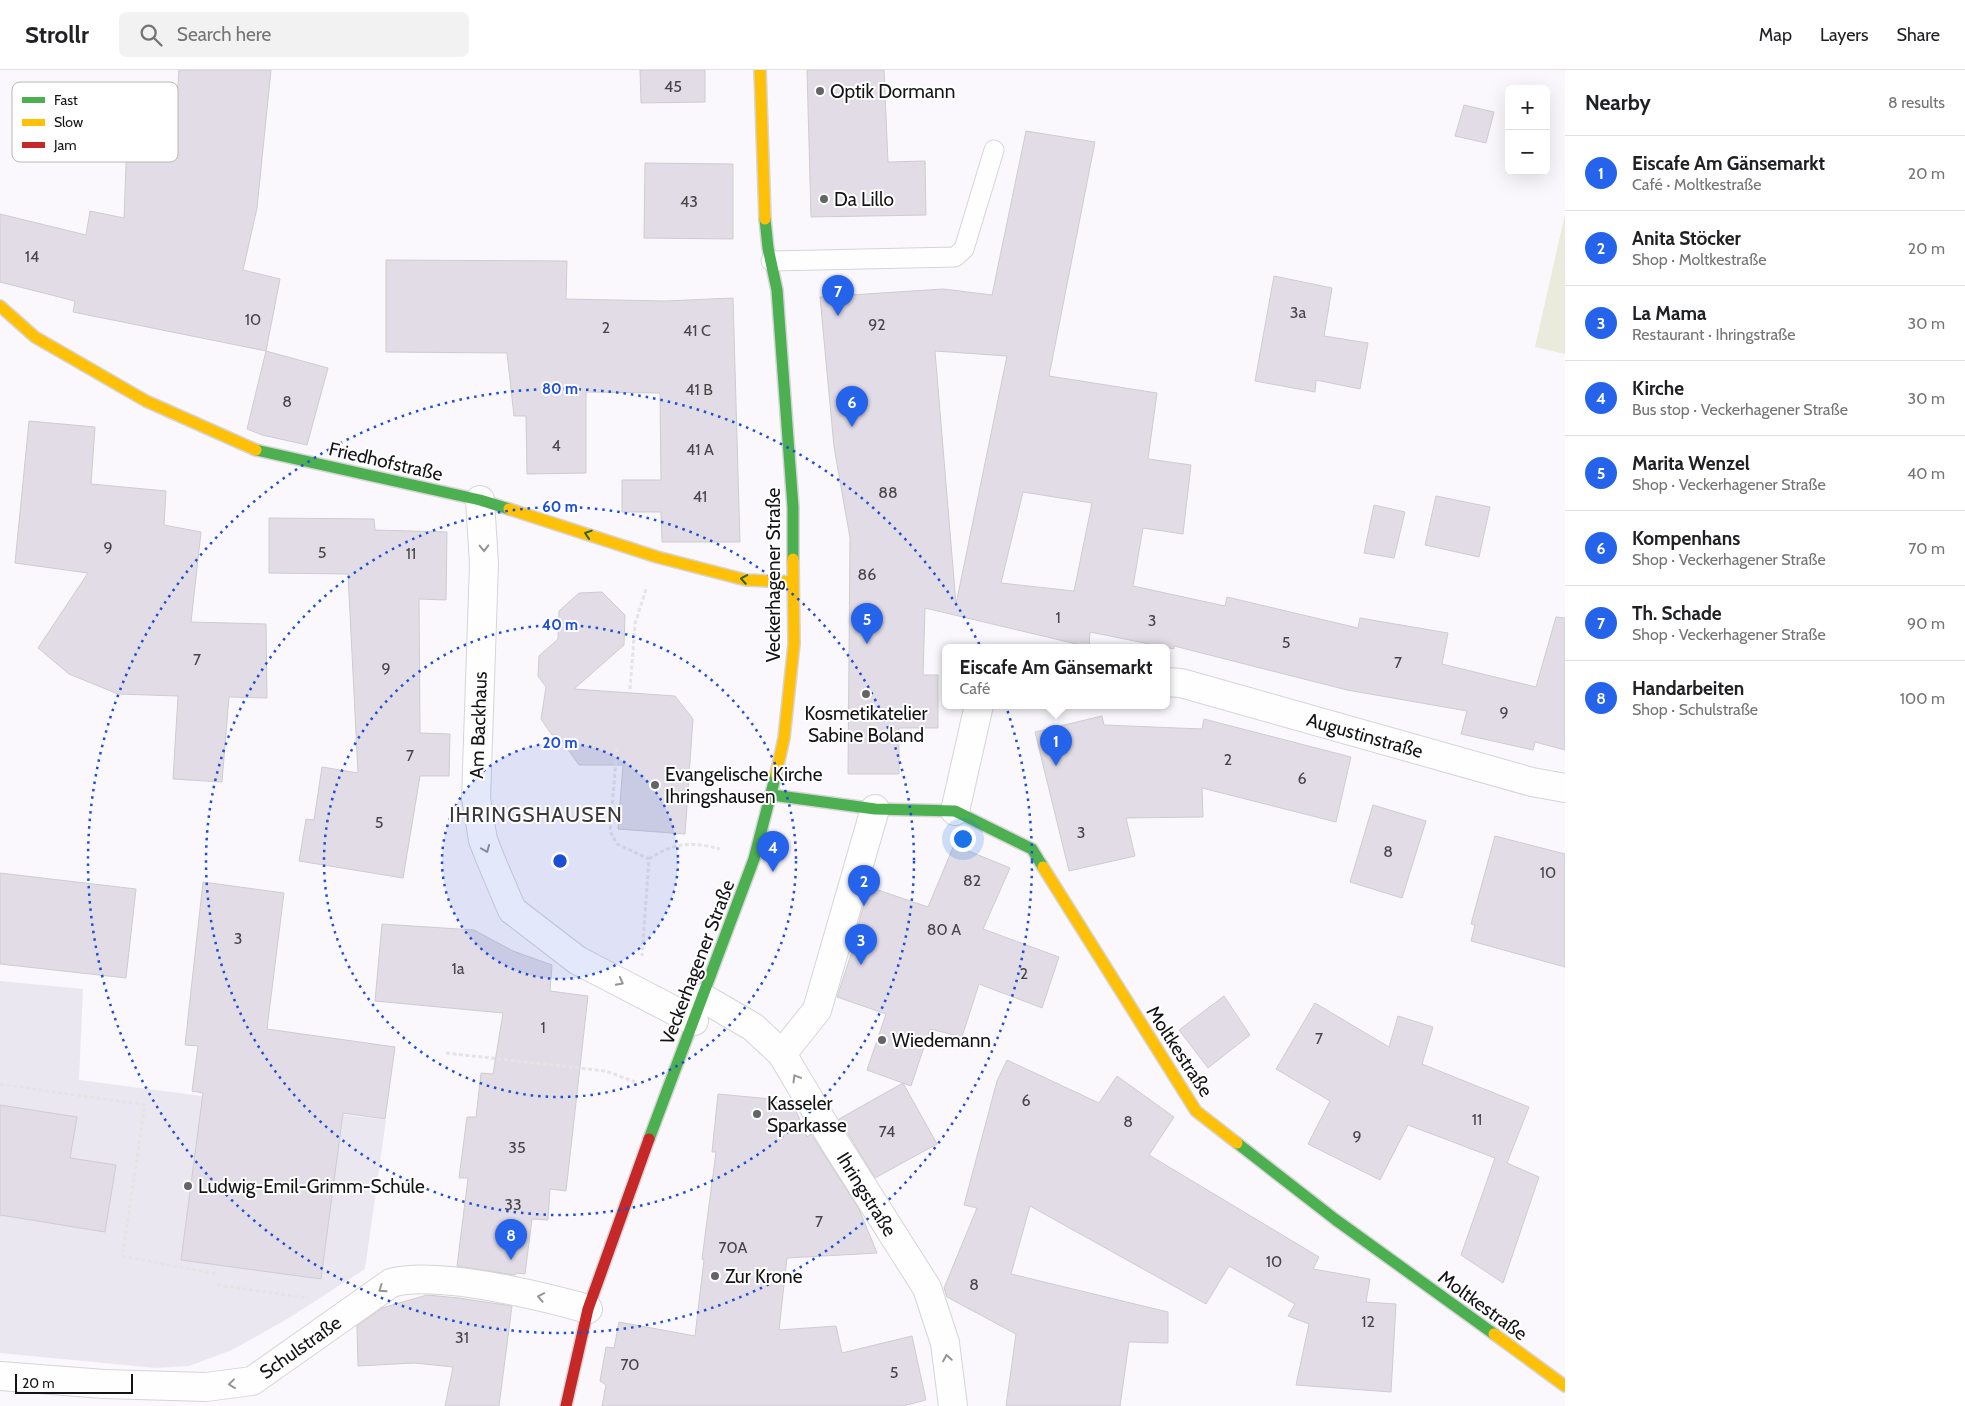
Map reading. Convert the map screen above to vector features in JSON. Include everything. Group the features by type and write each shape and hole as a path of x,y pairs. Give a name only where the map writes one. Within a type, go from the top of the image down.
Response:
{"street":[{"name":"Veckerhagener Straße","path":"566,1406 588,1309 605,1257 754,859 772,795 784,738 794,644 792,507 777,290 762,200 760,70"},
{"name":"Friedhofstraße","path":"0,306 34,337 146,401 257,450 480,500 657,557 746,580 792,582"},
{"name":"Am Backhaus","path":"480,500 484,564 476,798 483,840 512,910 577,960 698,1010"},
{"name":"Augustinstraße","path":"1170,682 1181,683 1532,782 1565,788"},
{"path":"954,811 978,709"},
{"name":"Moltkestraße","path":"772,795 875,809 954,811 1032,850 1196,1111 1336,1220 1565,1386"},
{"path":"782,1054 817,1010 875,809"},
{"name":"Ihringstraße","path":"698,1010 754,1027 782,1054 835,1143 926,1288 945,1343 953,1406"},
{"name":"Schulstraße","path":"0,1376 104,1384 206,1387 252,1381 391,1283 402,1280 443,1281 493,1287 554,1299 588,1309"}],"lane":[{"path":"771,261 955,257 964,249 994,150"}],"path":[{"path":"630,689 635,624 657,557"},
{"path":"617,748 610,831 617,844 650,859"},
{"path":"643,946 650,859 661,851 683,844 713,848 754,859"},
{"path":"446,1053 606,1071 666,1093"},
{"path":"0,1084 145,1106 122,1254 218,1274"},
{"path":"217,1285 308,1298"}],"shaded area":[{"path":"1565,214 1565,354 1535,347"},
{"name":"Ludwig-Emil-Grimm-Schule","path":"0,981 83,989 79,1080 386,1120 365,1269 289,1318 232,1350 189,1366 155,1368 0,1353"}],"building":[{"path":"179,70 271,70 257,208 243,270 280,279 266,351 73,312 75,301 0,282 0,214 86,235 90,211 124,218 126,162 178,162"},
{"path":"640,70 705,70 705,102 641,103"},
{"path":"807,70 884,70 888,162 925,161 926,215 811,217"},
{"path":"1464,105 1494,112 1486,143 1455,136"},
{"path":"1026,131 1095,142 1049,376 1157,393 1148,459 1191,465 1183,534 1143,528 1133,586 1225,606 1227,597 1358,628 1360,618 1448,633 1442,664 1536,687 1556,617 1565,618 1565,750 1535,742 1533,750 1461,734 1467,711 1347,690 1174,646 1174,649 1170,648 1170,644 1149,644 1090,632 1089,644 1076,644 925,608 923,675 938,675 938,728 899,728 899,774 848,774 850,538 834,447 820,297 943,289 992,295","holes":["935,351 1007,356 956,604","1023,492 1092,503 1074,591 1001,583"]},
{"path":"645,163 733,164 733,239 644,238"},
{"path":"386,260 567,261 566,299 665,301 733,298 740,542 662,542 661,512 622,512 622,480 661,480 660,393 586,392 586,473 527,474 526,416 514,416 507,353 386,352"},
{"path":"1274,276 1332,288 1324,336 1368,343 1360,389 1316,380 1315,392 1255,381"},
{"path":"266,351 328,368 307,445 262,435 247,429"},
{"path":"29,421 95,427 91,484 166,491 164,525 201,532 191,622 266,624 267,698 229,697 222,782 173,779 178,696 118,694 69,674 38,648 88,573 15,563"},
{"path":"1436,496 1490,507 1479,557 1425,545"},
{"path":"1374,505 1405,512 1394,558 1364,553"},
{"path":"269,518 374,519 375,530 447,532 446,600 419,599 420,733 450,734 449,776 420,776 403,878 299,861 306,819 314,820 322,767 358,773 348,574 269,573"},
{"path":"602,592 625,615 624,645 574,689 675,696 693,719 685,834 618,829 623,765 579,765 558,735 552,735 541,719 546,687 538,676 539,656 558,639 559,611 579,593"},
{"path":"1102,716 1104,725 1202,729 1204,719 1351,757 1336,822 1202,788 1203,817 1126,818 1135,856 1069,871 1035,732"},
{"path":"1373,805 1426,821 1402,898 1350,882"},
{"path":"1495,836 1565,854 1565,967 1471,941 1475,925 1471,924"},
{"path":"954,845 1010,868 983,929 1059,957 1042,1008 979,984 962,1037 930,1029 911,1086 867,1070 886,1014 837,997 859,930 857,929 869,887 928,907"},
{"path":"0,873 136,889 126,978 0,964"},
{"path":"203,882 284,893 267,1029 395,1047 385,1119 343,1113 321,1279 181,1260 203,1093 192,1091 198,1046 185,1045"},
{"path":"382,924 474,930 513,951 552,965 550,991 588,996 566,1191 550,1189 548,1220 532,1219 525,1274 516,1273 515,1275 457,1266 468,1178 459,1178 467,1117 476,1117 481,1073 493,1074 503,1013 375,1001"},
{"path":"1224,996 1250,1035 1208,1068 1179,1030"},
{"path":"1315,1003 1389,1047 1398,1016 1433,1027 1422,1064 1529,1107 1507,1163 1539,1177 1503,1283 1461,1255 1495,1158 1408,1125 1380,1180 1308,1144 1330,1101 1276,1069"},
{"path":"1007,1060 1099,1103 1117,1076 1174,1117 1149,1155 1319,1257 1313,1269 1370,1279 1366,1302 1396,1304 1391,1392 1296,1385 1309,1324 1288,1316 1295,1304 1229,1266 1206,1304 1030,1206 1011,1274 1168,1312 1168,1343 1129,1342 1120,1406 1006,1406 1016,1334 947,1297 944,1288 977,1208 964,1205 997,1081"},
{"path":"903,1083 937,1144 875,1178 839,1119"},
{"path":"718,1094 792,1101 807,1137 811,1134 859,1209 877,1253 787,1258 779,1330 836,1326 842,1353 912,1336 926,1400 903,1406 602,1406 606,1385 600,1381 606,1347 614,1348 619,1322 695,1336 704,1260 702,1259 716,1152 712,1152"},
{"path":"0,1105 77,1117 70,1158 116,1165 105,1232 0,1215"},
{"path":"427,1295 512,1306 499,1406 445,1406 453,1367 414,1363 358,1366 357,1326 382,1308"}],"traffic: fast":[{"path":"765,219 768,248 777,290 793,507 793,559"},
{"path":"256,450 480,500 509,509"},
{"path":"649,1139 754,859 776,774"},
{"path":"772,795 875,809 955,811 1032,849 1043,867"},
{"path":"1237,1143 1336,1220 1494,1334"}],"traffic: slow":[{"path":"760,70 765,219"},
{"path":"0,306 35,337 146,401 256,450"},
{"path":"509,509 657,557 746,580 793,582"},
{"path":"776,774 784,738 794,644 793,559"},
{"path":"1043,867 1196,1111 1237,1143"},
{"path":"1494,1334 1565,1386"}],"traffic: jam":[{"path":"566,1406 588,1309 649,1139"}],"place":[{"name":"Optik Dormann","path":"820,91"},
{"name":"Da Lillo","path":"824,199"},
{"name":"Th. Schade","path":"838,316"},
{"name":"Kompenhans","path":"852,427"},
{"name":"Marita Wenzel","path":"867,644"},
{"name":"Kosmetikatelier Sabine Boland","path":"866,694"},
{"name":"Eiscafe Am Gänsemarkt","path":"1056,766"},
{"name":"Evangelische Kirche Ihringshausen","path":"655,785"},
{"name":"Kirche","path":"773,872"},
{"name":"Anita Stöcker","path":"864,906"},
{"name":"La Mama","path":"861,965"},
{"name":"Wiedemann","path":"882,1040"},
{"name":"Kasseler Sparkasse","path":"757,1114"},
{"name":"Ludwig-Emil-Grimm-Schule","path":"188,1186"},
{"name":"Handarbeiten","path":"511,1260"},
{"name":"Zur Krone","path":"715,1276"}],"district":[{"name":"IHRINGSHAUSEN","path":"536,815"}]}
